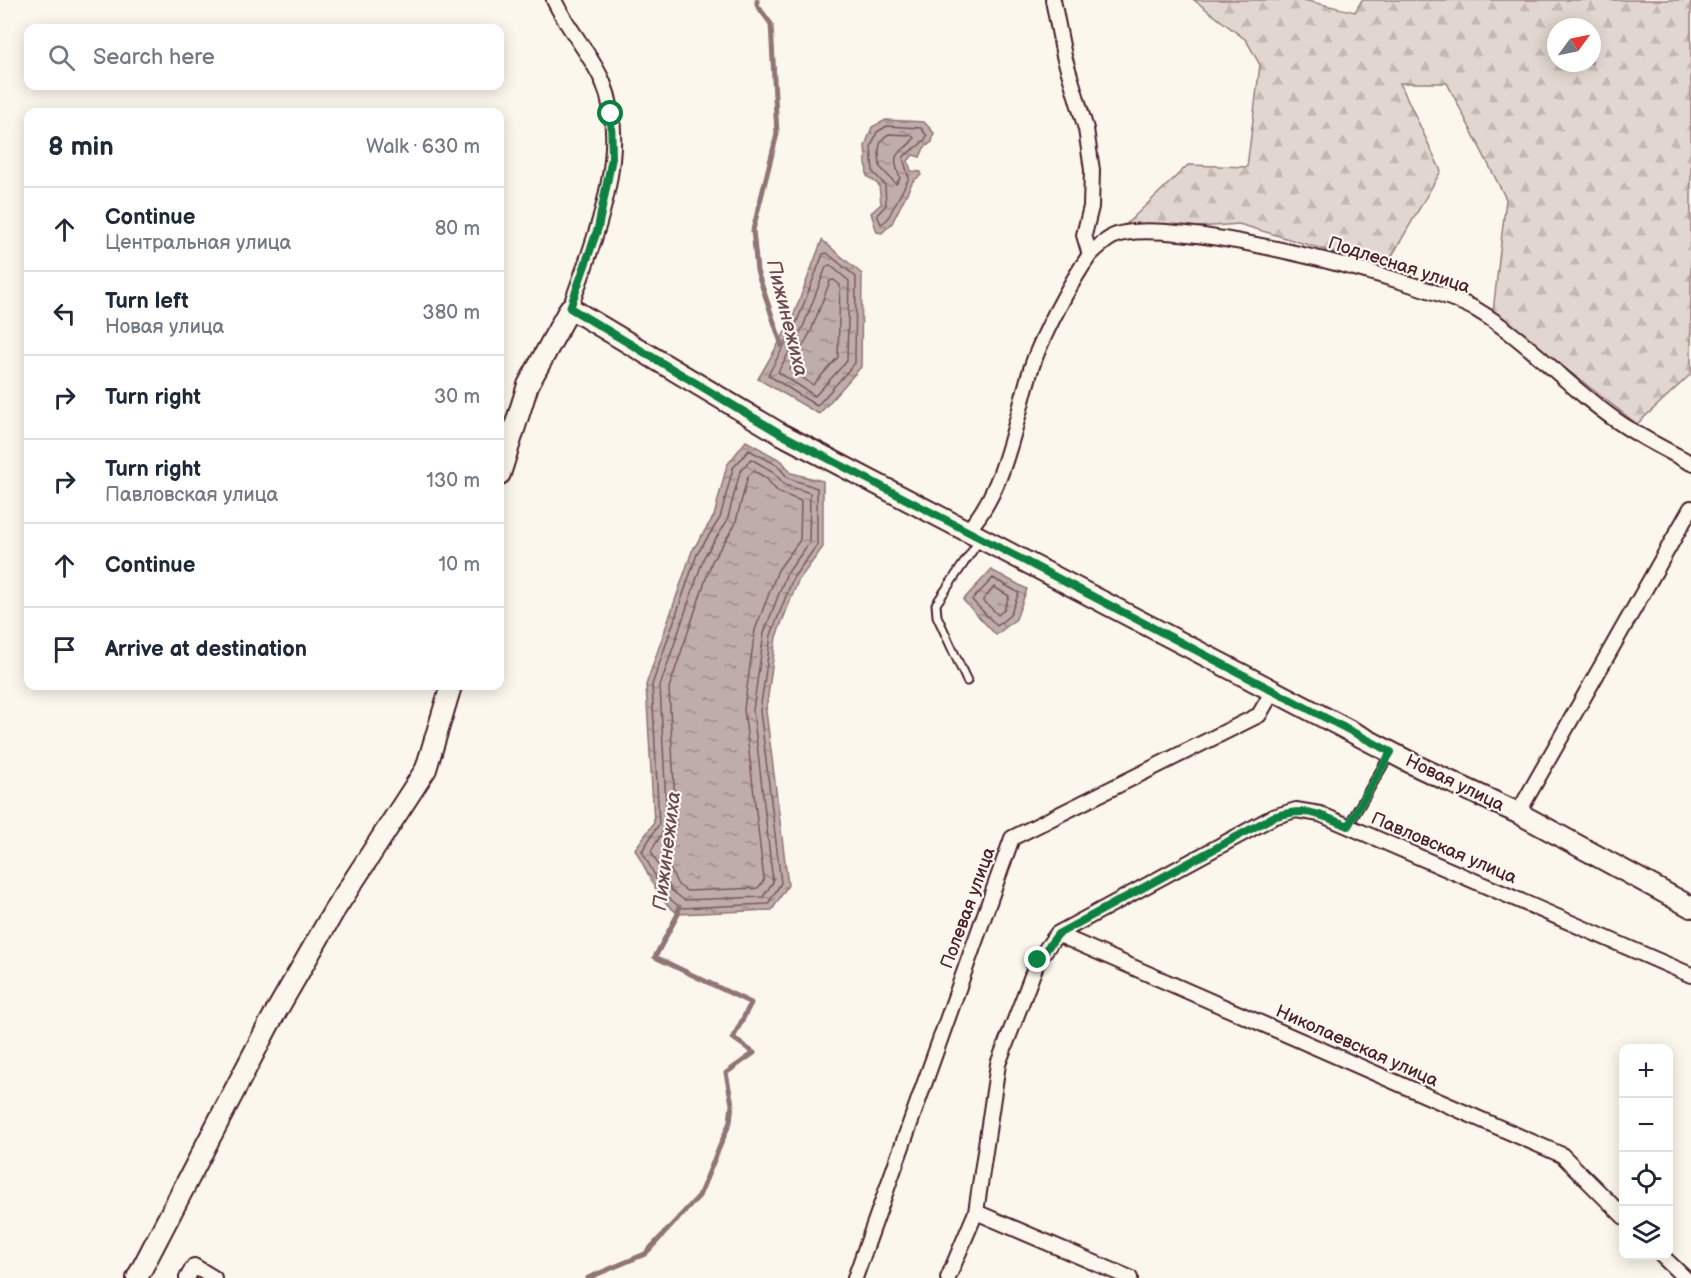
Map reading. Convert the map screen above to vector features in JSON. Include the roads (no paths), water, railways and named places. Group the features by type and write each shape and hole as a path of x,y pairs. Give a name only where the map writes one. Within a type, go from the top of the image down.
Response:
{"street":[{"path":"504,461 528,385 570,308 598,228 612,158 611,114 603,82 554,0"},
{"path":"1053,0 1064,56 1086,129 1092,170 1091,207 1084,236 1090,255"},
{"name":"Подлесная улица","path":"974,535 998,479 1032,365 1059,309 1090,255 1113,236 1148,232 1239,241 1337,262 1440,294 1474,308 1503,327 1622,424 1691,463"},
{"name":"Новая улица","path":"570,308 781,434 1391,752 1518,813 1691,907"},
{"path":"1518,813 1691,508"},
{"name":"Полевая улица","path":"855,1278 1012,838 1259,716 1274,689"},
{"path":"137,1278 269,1024 334,911 426,769 450,690"},
{"name":"Павловская улица","path":"1058,934 1273,817 1296,810 1320,814 1691,975"},
{"path":"948,1278 976,1212 998,1064 1038,960 1058,934"},
{"name":"Николаевская улица","path":"1058,934 1562,1155 1619,1212"},
{"path":"976,1212 1130,1278"},
{"path":"1666,1260 1685,1278"},
{"path":"187,1278 194,1266 214,1278"}],"lane":[{"path":"967,681 937,616 936,604 974,535"},
{"path":"1348,826 1391,752"}],"water":[{"path":"886,120 924,122 934,133 932,142 924,148 920,157 913,155 908,161 911,171 921,172 921,175 913,181 892,223 882,233 877,232 871,213 881,204 879,185 867,176 865,146 872,127"},
{"path":"822,240 862,274 861,367 819,414 758,379 791,322"},
{"path":"746,441 782,461 791,473 823,481 823,547 798,581 776,637 766,711 788,885 772,910 678,914 661,899 635,849 654,823 646,685 692,551 714,516 727,465"},
{"path":"991,570 1027,589 1016,619 996,635 963,600"}],"waterway":[{"name":"Пижинежиха","path":"757,0 757,5 771,24 777,134 753,230 757,271 782,346"},
{"name":"Пижинежиха","path":"588,1278 645,1254 699,1196 730,1122 732,1104 726,1073 754,1053 733,1038 751,1003 655,957 678,914 679,907"}]}
